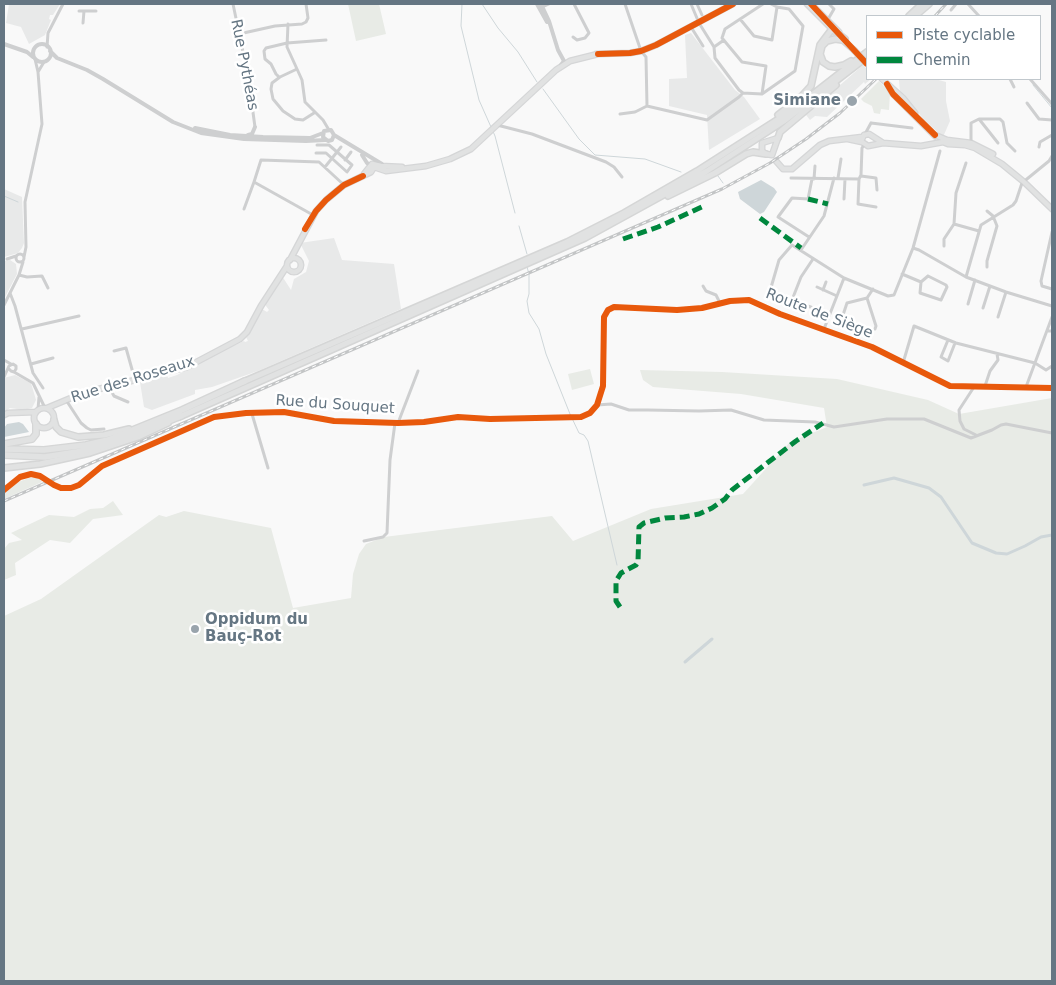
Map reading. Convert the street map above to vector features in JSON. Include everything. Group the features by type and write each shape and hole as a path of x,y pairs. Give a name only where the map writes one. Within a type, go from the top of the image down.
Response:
{"highway":[{"path":"916,15 929,4"},
{"path":"909,15 921,5"},
{"path":"754,135 807,92 815,73 820,45 832,29 844,40"},
{"path":"844,40 827,41 822,46 820,54 823,62 835,68 844,65 866,51"},
{"path":"4,448 44,450 86,446 108,440 579,236 680,182 754,135 794,109 866,51"},
{"path":"778,138 780,132 866,58"},
{"path":"4,454 45,457 89,450 112,444 181,416 569,246 714,166 784,121 866,58"},
{"path":"605,227 708,177 746,154 753,152 766,154"},
{"path":"54,417 56,427 69,435 78,437 104,436 164,416 245,382"},
{"path":"4,468 40,464 90,454 160,428 181,416"},
{"path":"4,444 32,439 36,434 35,421"}],"main road":[{"path":"372,164 386,171 426,166 450,159 471,149 496,127 547,75 563,63 578,56 642,52 733,4"},
{"path":"810,5 866,63"},
{"path":"827,22 832,29"},
{"path":"539,84 563,63"},
{"path":"883,80 903,99 922,122"},
{"path":"887,84 893,94 908,110 939,139 955,145 972,145"},
{"path":"903,99 908,110"},
{"path":"873,136 883,143"},
{"path":"866,141 873,136"},
{"path":"866,141 873,136"},
{"path":"774,158 778,138 762,143 762,150 774,158 783,168 792,169 820,145 835,140 848,139 911,146 932,145 939,139"},
{"path":"939,139 972,145 988,151 1051,206"},
{"path":"372,164 394,167 426,166"},
{"name":"Rue des Roseaux","path":"46,408 109,386 187,366 240,339 247,332 283,271 288,268 313,215 326,200 344,185 371,172 372,164"},
{"path":"1024,181 1051,206"},
{"name":"Rue des Roseaux","path":"288,268 295,272 300,268 299,261 293,257"},
{"path":"26,414 45,428 51,425 60,403"},
{"path":"4,415 8,413 26,414 46,408 54,417"},
{"path":"35,421 37,411"}],"street":[{"path":"45,46 63,4"},
{"name":"Rue Pythéas","path":"234,4 249,82 255,126"},
{"path":"239,34 288,24 302,24 308,18 306,4"},
{"path":"549,4 540,5 550,25 563,63"},
{"path":"573,37 577,40 585,38 589,33 574,4"},
{"path":"625,4 642,52 646,57 647,106"},
{"path":"691,4 699,23 714,47 715,58 739,90 762,94 795,71 800,44 802,26 789,9 772,4"},
{"path":"697,4 702,16"},
{"path":"762,94 766,66 742,62 722,38 725,29 763,4"},
{"path":"827,22 834,10 829,4"},
{"path":"951,10 956,4"},
{"path":"968,4 978,15"},
{"path":"740,19 754,36 772,40 777,7"},
{"path":"79,11 96,11"},
{"path":"83,23 84,11"},
{"path":"288,24 288,50 302,80 305,102 323,120 334,135 358,149 372,164"},
{"path":"691,27 703,46"},
{"path":"280,77 265,59 264,51 268,47 287,43 326,40"},
{"path":"714,47 724,40"},
{"path":"4,44 17,48 39,62 62,61"},
{"path":"17,48 45,46"},
{"path":"45,46 62,61 95,74 162,115 202,130 245,138 346,142"},
{"path":"20,260 26,246 24,202 42,124 34,48"},
{"path":"38,72 50,56 50,51"},
{"path":"297,69 272,83 271,93 275,103 282,111 298,120 307,119 314,113"},
{"path":"1010,80 1014,87"},
{"path":"1031,80 1052,104"},
{"path":"620,114 635,112 647,106 707,120 740,97 743,92"},
{"path":"893,94 903,99"},
{"path":"1028,103 1039,120 1052,122"},
{"path":"979,119 998,143"},
{"path":"972,145 971,123 979,119 1000,119 1003,122 1007,143 1015,151"},
{"path":"323,120 325,140"},
{"path":"871,123 912,128"},
{"path":"871,123 873,136"},
{"path":"871,123 862,153 858,204 876,207"},
{"path":"255,126 256,134"},
{"path":"245,138 252,134 255,126"},
{"path":"496,127 532,134 606,162 614,167 622,177"},
{"path":"245,138 256,134 263,137 310,138 329,130"},
{"path":"332,140 334,135"},
{"path":"1039,147 1042,140 1052,135"},
{"path":"316,153 326,154 346,172 352,166 329,146 317,145"},
{"path":"325,167 341,147"},
{"path":"830,314 770,291 781,258 792,246 844,278 888,296 894,295 913,248 940,151"},
{"path":"345,160 351,152"},
{"path":"966,277 981,225 1016,201 1024,181 1049,161 1052,156"},
{"path":"801,250 824,216 841,159"},
{"path":"244,209 262,160 319,162 344,185"},
{"path":"944,246 944,239 954,224 956,193 963,167 966,163"},
{"path":"809,237 778,217 792,198 808,199 815,166"},
{"path":"791,178 876,178 877,190"},
{"path":"844,199 846,178"},
{"path":"254,182 313,215"},
{"path":"987,211 993,216 997,226 987,267"},
{"path":"954,224 979,231"},
{"path":"1052,232 1041,281 1042,286 1052,289"},
{"path":"20,260 7,258 18,255 26,246"},
{"path":"913,248 966,277 1052,306"},
{"path":"18,255 20,260"},
{"path":"4,305 20,273 22,255 18,255"},
{"path":"792,300 812,259"},
{"path":"20,273 27,277 42,276 48,288"},
{"path":"902,274 921,282"},
{"path":"928,276 943,282 947,287 943,299 938,300 920,292 921,282 928,276"},
{"path":"824,329 844,278"},
{"path":"968,304 975,280"},
{"path":"823,290 826,282"},
{"path":"703,286 706,291 718,297 720,303"},
{"path":"983,308 990,286"},
{"path":"817,287 837,296"},
{"path":"842,318 848,303 867,298 873,289"},
{"path":"998,317 1006,292"},
{"path":"10,293 35,377 43,388"},
{"path":"867,298 876,326 874,329"},
{"name":"Route de Siège","path":"597,405 603,386 603,325 604,317 608,310 614,307 677,310 702,308 730,301 749,300 780,314 872,347 950,386 1052,388"},
{"path":"22,330 79,316"},
{"path":"1026,387 1052,317"},
{"path":"903,363 914,326 955,343 1034,363 1046,370 1052,366"},
{"path":"1047,332 1052,331"},
{"path":"948,340 942,357 949,360 955,343"},
{"path":"114,351 126,348 135,380"},
{"path":"985,386 990,371 998,360 997,354"},
{"path":"31,364 52,358"},
{"path":"4,361 34,384 46,408"},
{"path":"4,377 12,369"},
{"path":"364,541 380,538 386,533 390,460 396,423 418,371"},
{"path":"109,386 114,396 128,402"},
{"path":"974,386 959,410 960,421 964,429 976,435"},
{"path":"37,411 39,397"},
{"path":"66,400 81,423 87,428 91,430 104,429"},
{"path":"597,405 611,404 629,410 731,410 764,420 814,422 834,426 886,419 924,419 971,438 1006,424 1052,433"},
{"name":"Rue du Souquet","path":"4,490 20,476 31,474 40,476 61,488 71,488 79,485 102,466 214,417 284,412 334,421 396,423 424,422 458,417 490,419 581,418 590,413 597,405"},
{"path":"252,414 268,468"}],"shaded area":[{"path":"9,4 60,4 53,15 50,15 49,19 51,20 45,35 29,44 21,27 6,23"},
{"path":"348,4 379,4 386,34 356,41"},
{"path":"691,33 760,119 709,150 707,115 669,106 669,79 687,78 685,35"},
{"path":"863,65 866,68 866,80 870,80 865,84 864,82 827,117 815,116 810,120 806,115"},
{"path":"899,80 939,80 946,82 946,101 950,121 943,137 925,121 900,91"},
{"path":"879,81 890,93 889,110 881,109 880,114 874,113 872,106 861,99"},
{"path":"761,180 777,192 764,212 760,214 740,199 738,192"},
{"path":"4,189 22,197 24,243 18,253 4,257"},
{"path":"334,238 342,260 394,264 401,309 258,371 212,387 195,390 195,394 152,410 144,407 140,382 167,375 168,378 177,375 218,353 248,341 246,337 261,310 267,312 269,310 266,302 282,276 291,290 294,279 306,272 309,261 300,243"},
{"path":"10,260 16,264 17,274 4,299 4,261"},
{"path":"590,369 594,384 572,390 568,374"},
{"path":"640,370 722,372 837,379 928,400 959,414 1052,398 1052,981 4,981 4,616 41,599 159,515 166,517 184,511 271,528 293,608 351,598 353,574 359,554 366,544 384,537 552,516 573,541 651,509 743,494 790,442 827,427 824,408 741,394 653,387 643,380"},
{"path":"15,375 31,383 36,400 32,408 24,410 10,408 4,412 4,378"},
{"path":"19,422 29,432 4,437 4,428 7,424"},
{"path":"29,478 39,478 42,482 4,499 4,493 18,482"},
{"path":"113,501 123,515 93,519 70,543 50,540 15,563 16,575 4,580 4,549 9,543 22,540 11,533 49,515 74,517 90,509 103,508"}],"waterway":[{"path":"462,4 461,26 479,100 495,136 515,213"},
{"path":"482,4 498,28 518,52 537,82"},
{"path":"1033,85 1052,108"},
{"path":"543,89 579,139 595,155 645,159 681,172"},
{"path":"718,176 723,183"},
{"path":"4,196 18,202"},
{"path":"519,226 527,254"},
{"path":"527,267 529,274 527,301 529,313 539,329 546,354 570,414 579,433 584,435 588,441 617,565"},
{"path":"864,485 894,478 929,488 941,497 972,543 996,553 1007,554 1041,537 1052,535"},
{"path":"685,662 712,639"}],"railway":[{"path":"936,15 946,4"},
{"path":"4,501 722,189 770,163 806,139 840,113 875,80"}],"marked path":[{"path":"808,199 828,204"},
{"path":"623,239 658,227 706,205"},
{"path":"760,218 801,248"},
{"path":"620,607 616,601 616,581 621,573 638,562 639,527 644,523 665,518 699,514 712,508 725,499 732,490 796,441 823,423"}],"cycle path":[{"path":"598,54 641,51 733,4"},
{"path":"811,4 866,63"},
{"path":"887,84 893,94 935,135"},
{"path":"305,229 316,211 326,200 344,185 363,176"},
{"path":"4,490 20,477 31,474 40,476 61,488 71,488 79,485 102,466 214,417 246,413 284,412 334,421 398,423 424,422 458,417 490,419 581,417 590,413 597,405 603,386 604,317 608,310 614,307 677,310 702,308 730,301 749,300 780,314 872,347 950,386 1052,388"}],"place":[{"name":"Simiane","path":"852,101"},
{"name":"Oppidum du Bauç-Rot","path":"195,629"}]}
